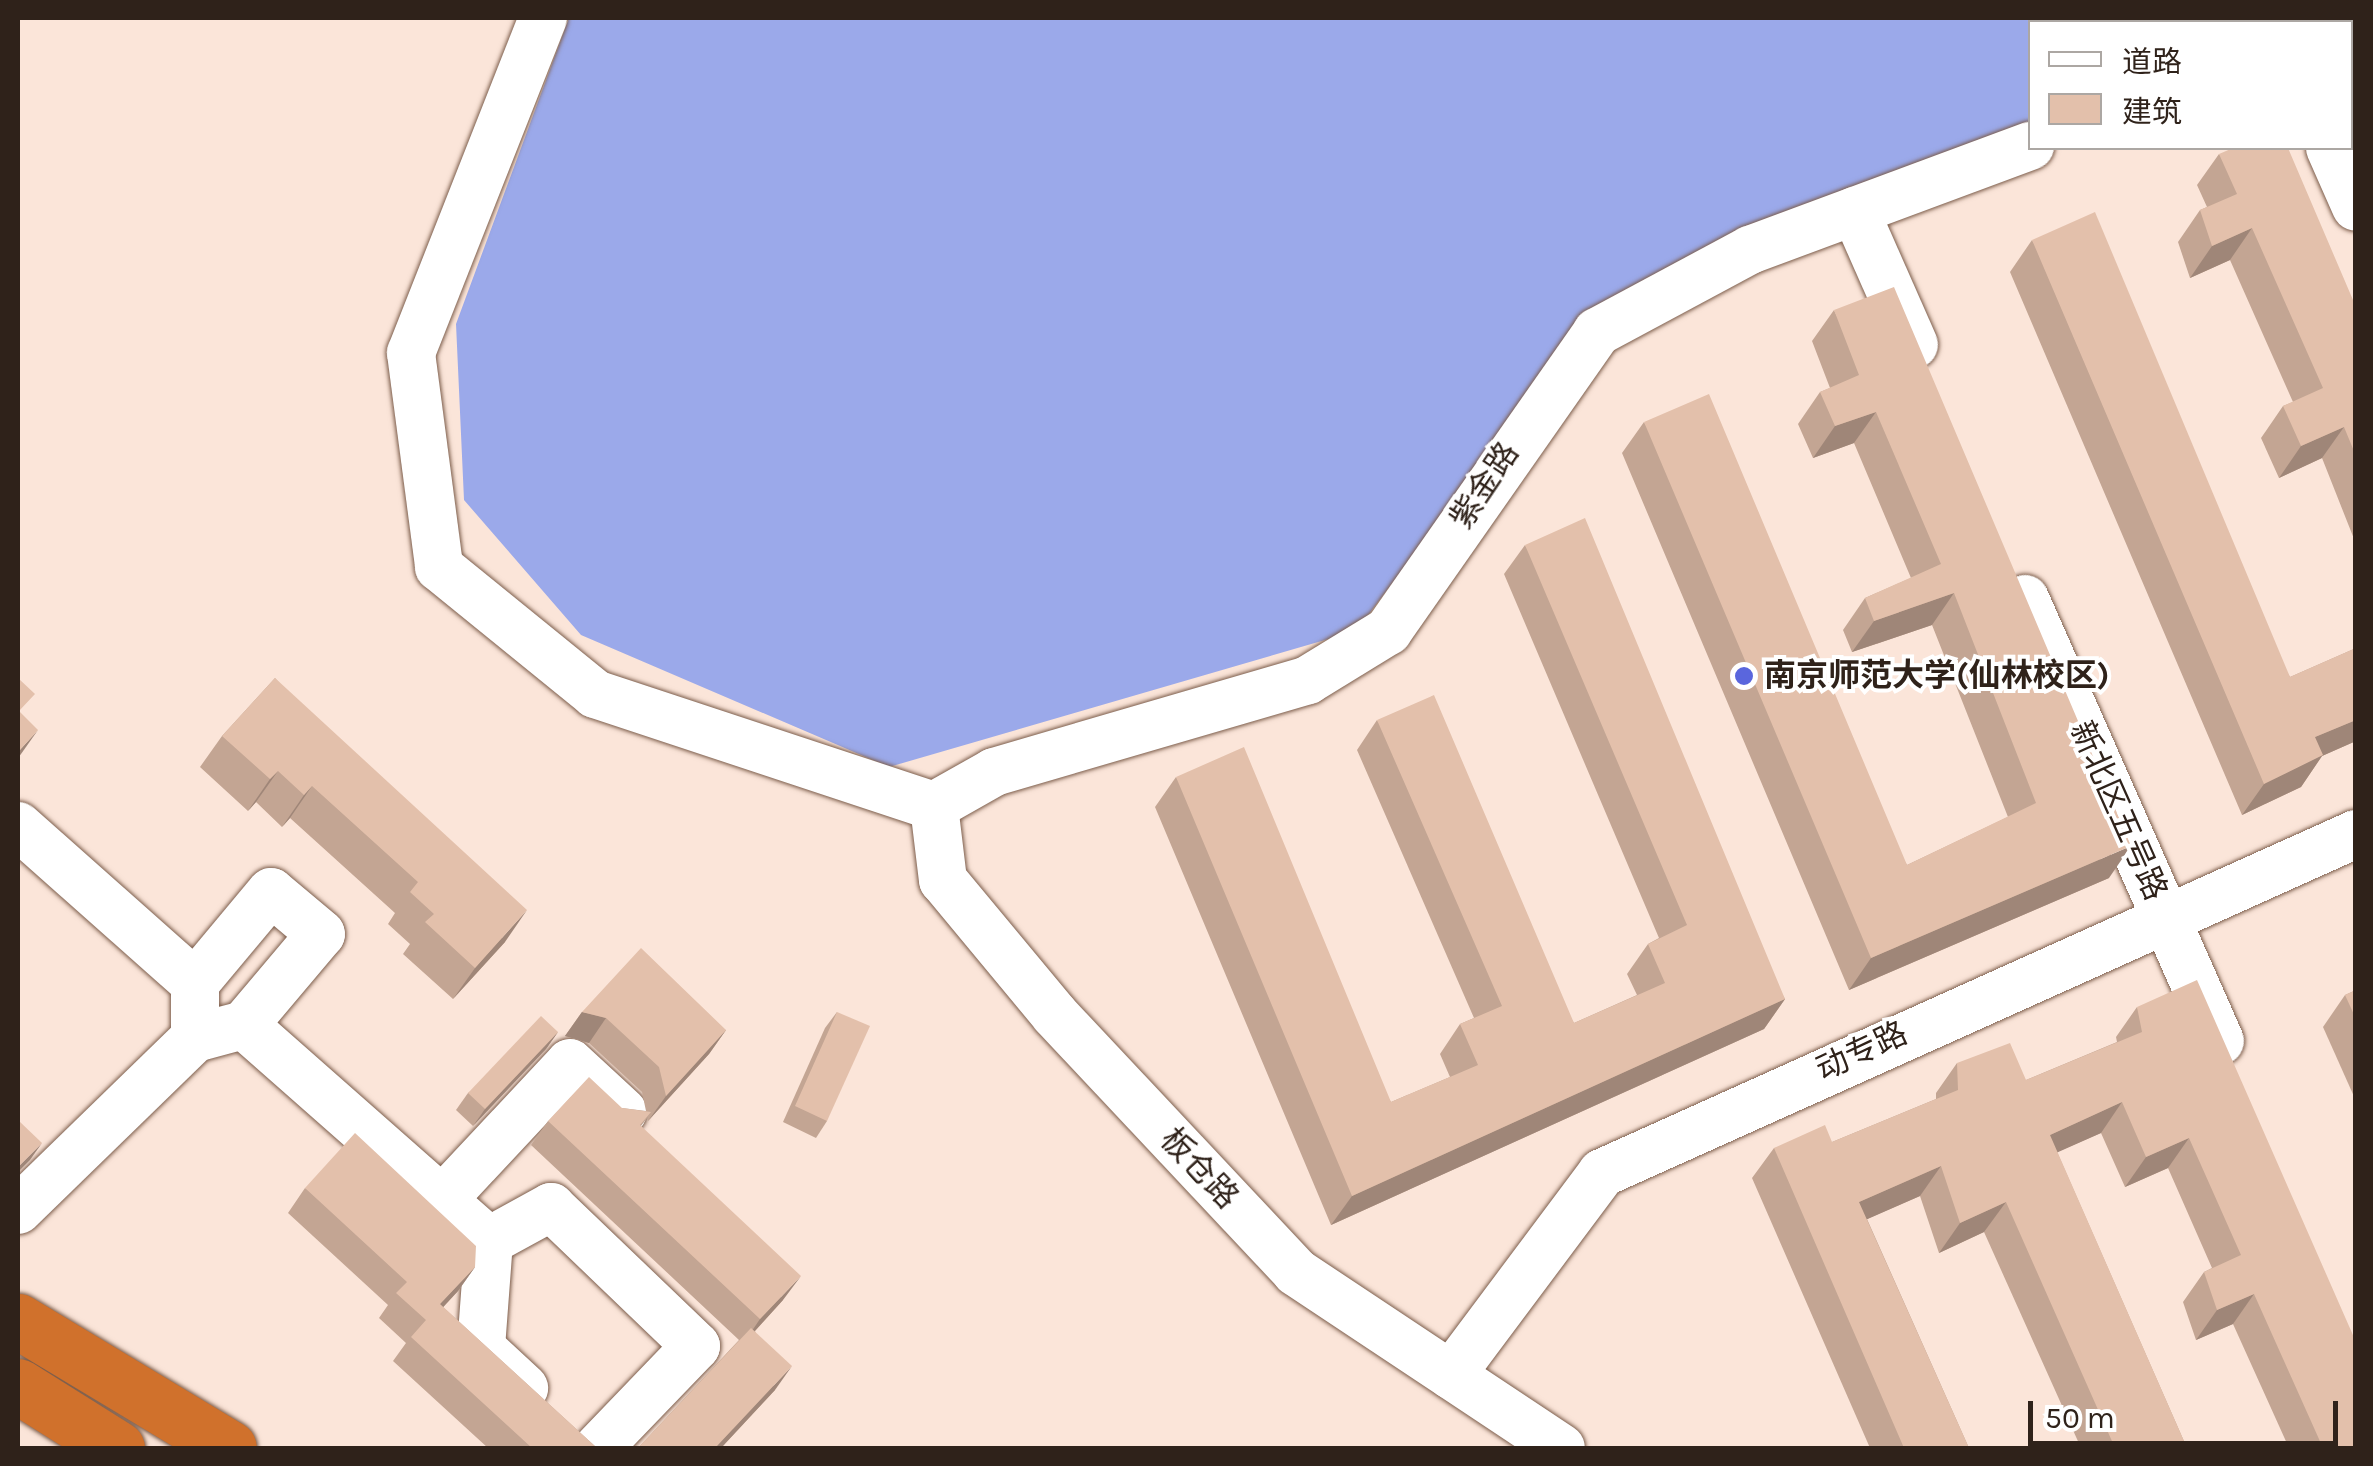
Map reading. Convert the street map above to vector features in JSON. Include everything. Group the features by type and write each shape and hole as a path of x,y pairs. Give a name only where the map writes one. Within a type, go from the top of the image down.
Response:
{"highway":[{"path":"18,1321 229,1448"},
{"path":"18,1362 162,1448"},
{"path":"18,1386 116,1448"}],"street":[{"path":"543,18 411,353 439,567 595,694 934,806"},
{"name":"紫金路","path":"934,806 994,772 1308,680 1388,631 1596,332 1750,250 2028,147"},
{"path":"2331,150 2356,207"},
{"path":"1856,211 1935,392"},
{"name":"新北区五号路","path":"2006,555 2236,1078"},
{"name":"板仓路","path":"934,806 943,880 1054,1015 1296,1272 1561,1448"},
{"path":"18,826 195,983"},
{"name":"动专路","path":"1451,1376 1602,1173 2356,834"},
{"path":"18,1210 194,1038 244,1025 321,934 271,892 195,983 194,1038"},
{"path":"244,1025 489,1241"},
{"path":"442,1200 570,1064 622,1112"},
{"path":"489,1241 550,1207 696,1346 598,1448"},
{"path":"489,1241 481,1348 588,1448"}],"shaded area":[{"path":"569,18 2317,18 2028,20 2028,141 1583,331 1356,631 889,767 581,635 464,500 456,324"}],"building":[{"path":"2228,150 2289,150 2356,307 2356,456 2344,427 2301,446 2283,406 2323,388 2252,228 2212,246 2200,210 2237,194 2219,154"},
{"path":"2095,212 2290,677 2356,648 2356,720 2315,737 2323,755 2264,784 2032,240"},
{"path":"1894,287 2131,846 1871,958 1644,422 1709,394 1907,865 2036,803 1954,593 1874,621 1865,598 1941,564 1876,412 1835,426 1820,392 1859,375 1834,310"},
{"path":"1585,518 1785,999 1352,1196 1176,777 1244,747 1391,1102 1478,1065 1460,1024 1502,1006 1377,720 1434,695 1574,1023 1665,983 1648,944 1687,925 1525,545"},
{"path":"18,678 35,694 19,711 38,730 18,752"},
{"path":"275,678 527,910 475,968 425,922 434,914 410,892 418,882 312,786 304,795 278,771 270,779 222,736"},
{"path":"641,948 726,1030 666,1096 659,1067 606,1018 582,1012"},
{"path":"2197,980 2356,1342 2356,1448 2323,1448 2254,1294 2217,1310 2204,1272 2241,1255 2189,1138 2146,1157 2122,1102 2050,1135 2187,1448 2115,1448 2006,1202 1960,1223 1941,1166 1859,1202 1969,1448 1904,1448 1774,1148 1825,1125 1832,1142 1958,1090 1957,1063 2010,1043 2026,1080 2142,1032 2137,1007"},
{"path":"2356,990 2356,1019 2345,995"},
{"path":"837,1012 870,1026 827,1121 795,1106"},
{"path":"541,1016 558,1032 485,1109 468,1093"},
{"path":"589,1077 622,1108 651,1112 640,1125 801,1276 760,1319 548,1121"},
{"path":"18,1120 42,1143 18,1167"},
{"path":"355,1133 476,1246 475,1267 440,1304 597,1448 532,1448 411,1337 426,1320 396,1293 407,1282 305,1188"},
{"path":"751,1328 792,1366 715,1448 638,1448"}],"place":[{"name":"南京师范大学(仙林校区)","path":"1744,676"}]}
